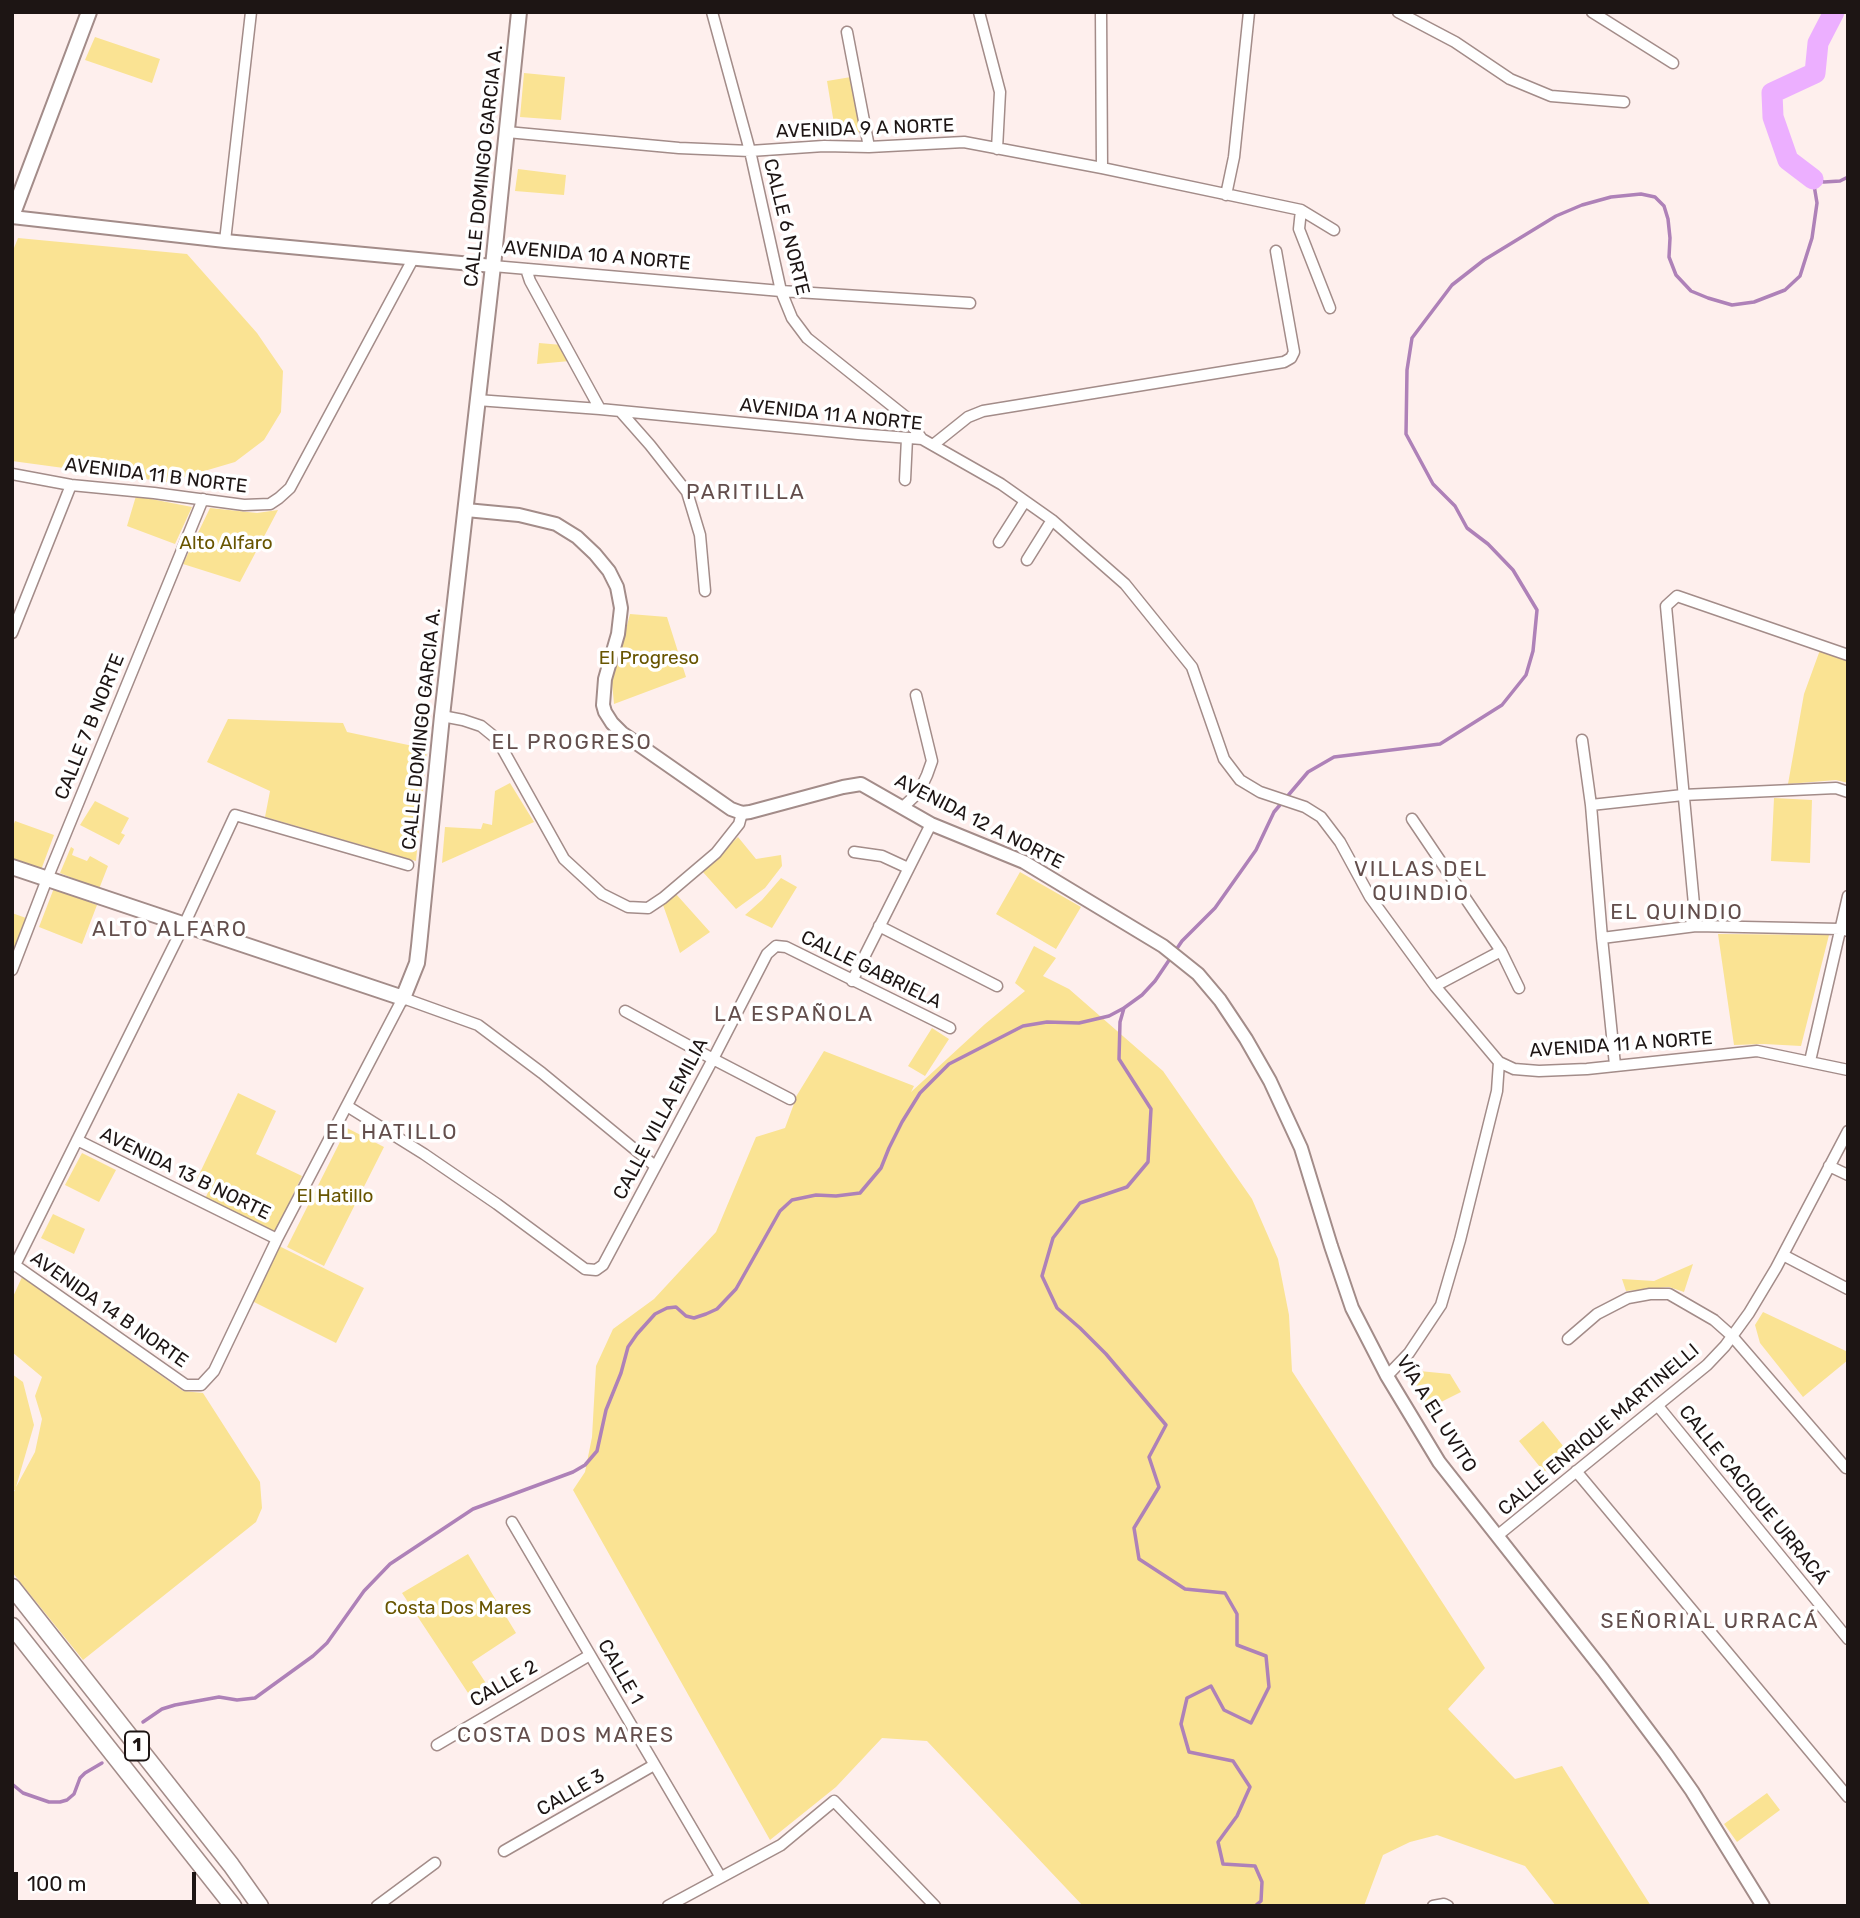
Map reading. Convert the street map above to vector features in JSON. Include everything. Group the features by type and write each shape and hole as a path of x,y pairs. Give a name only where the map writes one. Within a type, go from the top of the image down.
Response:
{"highway":[{"name":"1","path":"12,1587 260,1906"},
{"name":"1","path":"12,1626 233,1906"}],"main road":[{"path":"12,217 89,12"},
{"name":"CALLE DOMINGO GARCIA A.","path":"403,998 417,963 519,12"},
{"path":"12,867 403,998"}],"street":[{"path":"225,241 251,12"},
{"name":"CALLE 6 NORTE","path":"712,12 750,151 781,291 792,318 807,338 906,417 922,439"},
{"path":"979,12 1000,92 997,149"},
{"path":"1101,12 1102,169"},
{"path":"1226,194 1234,157 1249,12"},
{"path":"1398,12 1455,42 1510,79 1552,96 1624,102"},
{"path":"1592,12 1672,63"},
{"path":"847,32 869,146"},
{"name":"AVENIDA 9 A NORTE","path":"508,132 679,148 750,151 964,142 1301,210 1334,229"},
{"path":"1301,210 1299,229 1330,308"},
{"name":"AVENIDA 10 A NORTE","path":"12,217 413,259 781,291 970,303"},
{"path":"933,445 968,416 983,411 1284,362 1291,358 1294,352 1276,251"},
{"name":"AVENIDA 11 B NORTE","path":"12,474 71,485 244,505 270,504 290,488 413,259"},
{"path":"527,268 530,281 600,409"},
{"name":"AVENIDA 11 A NORTE","path":"477,400 922,439 1001,484 1052,520 1125,584 1192,667 1224,759 1240,780 1259,792 1305,807 1321,817 1340,842 1370,897 1435,986 1499,1062 1514,1069 1539,1071 1757,1051 1848,1070"},
{"path":"620,411 687,492 700,535 705,592"},
{"path":"905,480 907,438"},
{"path":"12,632 71,485"},
{"name":"CALLE 7 B NORTE","path":"12,970 203,499"},
{"path":"999,542 1025,501"},
{"path":"442,716 481,726 497,739 564,859 603,894 628,908 648,908 663,898 716,853 739,824 742,813 731,809 622,733 611,723 605,712 605,679 618,634 621,608 617,587 595,554 577,537 556,524 519,516 466,510"},
{"path":"1027,560 1052,520"},
{"path":"1696,926 1666,606 1677,596 1848,655"},
{"path":"902,808 919,792 932,761 916,695"},
{"path":"1582,740 1591,805 1615,1065"},
{"name":"AVENIDA 12 A NORTE","path":"742,813 860,784 931,824 1024,863 1163,946"},
{"path":"1591,805 1683,795 1836,788 1848,792"},
{"path":"13,1264 184,925 236,815 408,865"},
{"path":"1412,819 1501,951 1519,988"},
{"path":"852,981 931,824"},
{"path":"854,852 882,856 908,868"},
{"path":"1810,1061 1844,930 1848,896"},
{"path":"879,926 997,986"},
{"path":"1602,938 1696,926 1844,930"},
{"name":"CALLE GABRIELA","path":"776,946 786,947 950,1028"},
{"name":"CALLE VILLA EMILIA","path":"347,1106 445,1169 585,1269 596,1270 603,1265 767,954 776,946"},
{"name":"VÍA A EL UVITO","path":"1163,946 1198,974 1220,1000 1270,1081 1301,1148 1352,1308 1387,1376 1439,1462 1603,1670 1680,1774 1763,1906"},
{"path":"1435,986 1501,951"},
{"path":"403,998 478,1025 542,1073 655,1166"},
{"name":"CALLE DOMINGO GARCIA A.","path":"186,1385 201,1385 214,1371 277,1239 403,998"},
{"path":"625,1011 790,1099"},
{"path":"1387,1376 1409,1353 1441,1306 1497,1091 1499,1062"},
{"name":"CALLE ENRIQUE MARTINELLI","path":"1497,1536 1707,1365 1749,1313 1783,1255 1848,1131"},
{"name":"AVENIDA 13 B NORTE","path":"77,1140 277,1239"},
{"path":"1829,1166 1848,1175"},
{"path":"1783,1255 1848,1289"},
{"name":"AVENIDA 14 B NORTE","path":"13,1264 186,1385"},
{"path":"1568,1339 1597,1314 1628,1298 1669,1294 1714,1320 1732,1336 1846,1468"},
{"name":"CALLE CACIQUE URRACÁ","path":"1658,1406 1848,1639"},
{"path":"1576,1471 1846,1791"},
{"name":"CALLE 1","path":"512,1522 720,1876"},
{"name":"CALLE 2","path":"436,1745 590,1654"},
{"name":"CALLE 3","path":"505,1851 654,1765"},
{"path":"668,1906 781,1844 834,1801 935,1906"},
{"path":"377,1906 435,1863"},
{"path":"1433,1906 1448,1906"}],"green space":[{"path":"95,37 160,59 152,83 85,60"},
{"path":"524,73 565,77 561,120 520,117"},
{"path":"851,77 860,132 836,136 827,81"},
{"path":"518,169 566,175 564,195 515,191"},
{"path":"18,238 187,254 257,333 283,371 281,412 264,440 235,462 167,482 12,461 12,253"},
{"path":"539,343 562,345 570,361 537,364"},
{"path":"136,496 192,507 175,544 127,526"},
{"name":"Alto Alfaro","path":"210,508 257,513 278,510 240,582 183,564"},
{"name":"El Progreso","path":"630,614 667,617 686,677 614,704 612,682"},
{"path":"1820,650 1848,660 1848,783 1836,780 1788,784 1804,694"},
{"path":"228,719 343,723 347,732 427,749 416,861 265,817 270,791 207,762"},
{"path":"510,783 534,822 442,863 445,827 481,829 483,823 492,825 495,791"},
{"path":"1774,798 1812,800 1810,863 1771,861"},
{"path":"95,801 129,818 121,833 125,835 119,845 80,825"},
{"path":"15,821 54,835 41,870 12,860 12,829"},
{"path":"738,837 756,859 781,855 782,866 765,888 736,909 702,871"},
{"path":"71,847 74,849 72,855 87,861 90,856 108,866 99,889 60,873"},
{"path":"1020,872 1081,907 1056,949 996,914"},
{"path":"781,878 797,887 772,928 745,915 762,900"},
{"path":"54,888 97,905 82,944 39,927"},
{"path":"676,894 710,932 680,953 663,905"},
{"path":"12,913 26,918 16,947 12,945"},
{"path":"1718,934 1829,935 1801,1046 1734,1045"},
{"path":"1034,946 1056,958 1043,976 1069,989 1163,1071 1252,1199 1278,1259 1289,1315 1292,1371 1485,1668 1448,1709 1515,1779 1562,1766 1651,1906 1556,1906 1525,1866 1437,1835 1410,1842 1383,1855 1364,1906 1083,1906 927,1741 882,1738 836,1787 770,1840 573,1490 585,1472 592,1437 596,1366 613,1329 654,1299 716,1232 756,1137 785,1128 794,1100 824,1051 914,1086 911,1092 1025,991 1015,983"},
{"path":"932,1028 949,1039 925,1076 908,1066"},
{"path":"238,1093 276,1111 256,1154 302,1176 275,1232 205,1199 210,1188 196,1181"},
{"name":"El Hatillo","path":"347,1128 384,1147 324,1266 287,1247"},
{"path":"82,1153 116,1170 99,1202 65,1185"},
{"path":"53,1214 85,1229 74,1254 41,1238"},
{"path":"277,1245 364,1288 336,1343 250,1300"},
{"path":"1693,1264 1684,1292 1669,1287 1626,1291 1622,1279 1654,1281"},
{"path":"22,1277 183,1391 203,1393 260,1482 262,1508 256,1522 83,1660 12,1572 12,1495 15,1490 12,1491 12,1374 23,1382 34,1425 16,1487 35,1452 42,1419 35,1396 42,1377 12,1352 12,1299"},
{"path":"1763,1312 1848,1352 1848,1360 1803,1397 1760,1343 1755,1325"},
{"path":"1409,1370 1450,1374 1461,1392 1427,1409 1409,1382"},
{"path":"1543,1421 1568,1452 1544,1472 1519,1441"},
{"name":"Costa Dos Mares","path":"468,1554 516,1633 472,1662 493,1694 476,1705 402,1593"},
{"path":"1767,1793 1780,1810 1737,1842 1724,1824"}],"waterway":[{"path":"1813,179 1788,160 1773,117 1772,93 1815,73 1818,43 1834,12"},
{"path":"143,1722 162,1709 175,1705 219,1697 237,1700 255,1698 327,1643 364,1591 390,1564 473,1509 573,1472 585,1465 597,1451 606,1410 628,1347 655,1314 676,1307 686,1316 694,1318 717,1309 736,1289 780,1211 792,1200 816,1195 860,1193 881,1168 902,1122 920,1093 949,1064 1023,1026 1047,1022 1079,1023 1109,1016 1142,995 1155,981 1182,941 1215,908 1256,850 1274,812 1308,772 1334,757 1440,744 1502,705 1526,675 1533,651 1537,610 1513,570 1488,544 1467,528 1455,506 1433,484 1406,434 1407,370 1412,338 1452,285 1484,260 1556,216 1611,197 1641,194 1655,197 1664,206 1670,238 1669,257 1676,275 1691,291 1732,305 1754,302 1785,290 1800,276 1812,238 1817,203 1813,179 1824,182 1840,181 1848,177"},
{"path":"1124,1008 1120,1022 1119,1059 1151,1109 1148,1162 1127,1187 1080,1203 1053,1238 1042,1276 1057,1308 1106,1354 1166,1425 1149,1457 1159,1487 1134,1528 1139,1559 1185,1589 1225,1593 1237,1614 1237,1645 1266,1656 1269,1687 1251,1723 1224,1710 1211,1686 1187,1698 1181,1724 1189,1752 1233,1761 1250,1787 1237,1816 1218,1842 1223,1864 1255,1866 1262,1882 1261,1901 1255,1906"},
{"path":"12,1784 23,1793 49,1802 60,1802 74,1794 80,1778 85,1773 102,1763"}],"district":[{"name":"PARITILLA","path":"746,493"},
{"name":"EL PROGRESO","path":"572,743"},
{"name":"VILLAS DEL QUINDIO","path":"1421,882"},
{"name":"EL QUINDIO","path":"1677,913"},
{"name":"ALTO ALFARO","path":"170,930"},
{"name":"LA ESPAÑOLA","path":"794,1015"},
{"name":"EL HATILLO","path":"392,1133"},
{"name":"SEÑORIAL URRACÁ","path":"1710,1622"},
{"name":"COSTA DOS MARES","path":"566,1736"}]}
